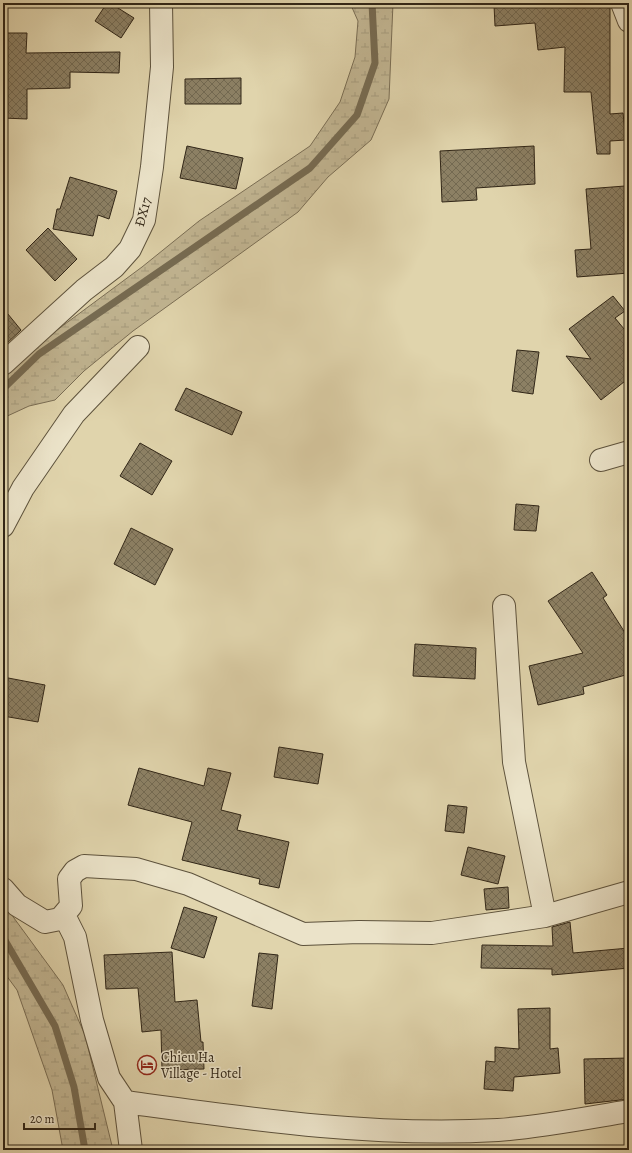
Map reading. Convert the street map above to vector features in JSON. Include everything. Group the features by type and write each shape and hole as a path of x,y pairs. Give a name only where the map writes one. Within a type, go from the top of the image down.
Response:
{"street":[{"name":"ĐX17","path":"3,364 84,290 114,267 130,249 144,220 152,167 162,67 161,3"},
{"path":"622,3 629,21"},
{"path":"3,526 23,488 74,414 138,347"},
{"path":"601,460 629,452"},
{"path":"504,606 514,762 545,916"},
{"path":"3,889 17,905 45,922 60,919 71,906 68,879 75,871 84,866 136,869 188,884 303,934 359,932 432,933 545,916 629,892"},
{"path":"64,915 72,929 77,944 92,1020 109,1078 125,1102 131,1150"},
{"path":"125,1102 277,1123 363,1129 441,1132 500,1130 629,1111"}],"green space":[{"path":"350,3 393,3 389,99 371,140 328,177 298,212 133,331 84,371 55,400 29,406 3,418 3,370 142,267 199,221 310,146 340,102 355,57 358,21"},
{"path":"3,903 63,985 85,1035 113,1150 63,1150 52,1090 17,990 3,971"}],"building":[{"path":"107,3 110,3 134,18 121,38 95,21"},
{"path":"557,3 557,5 610,5 610,114 623,113 626,140 610,141 610,154 597,154 591,92 564,92 565,47 538,50 535,23 495,26 494,5"},
{"path":"3,33 27,33 26,53 120,52 119,73 70,72 70,88 27,89 27,119 3,118"},
{"path":"241,78 241,104 185,104 185,79"},
{"path":"187,146 243,158 236,189 180,178"},
{"path":"534,146 535,184 476,188 477,200 442,202 440,151"},
{"path":"70,177 117,191 109,219 98,215 93,236 53,229 57,209 60,209"},
{"path":"625,186 629,273 577,277 575,250 591,249 586,189"},
{"path":"48,228 77,259 55,281 26,250"},
{"path":"613,296 625,311 615,318 629,335 629,378 601,400 566,356 591,359 569,329"},
{"path":"3,308 21,330 3,347"},
{"path":"517,350 539,352 533,394 512,391"},
{"path":"186,388 242,412 232,435 175,410"},
{"path":"140,443 172,461 152,495 120,476"},
{"path":"516,504 539,506 536,531 514,530"},
{"path":"131,528 173,549 155,585 114,564"},
{"path":"592,572 607,595 603,598 629,639 629,674 583,687 584,694 538,705 529,666 583,653 548,601"},
{"path":"415,644 476,648 475,679 413,676"},
{"path":"3,677 45,685 38,722 3,716"},
{"path":"279,747 323,754 318,784 274,777"},
{"path":"139,768 204,786 208,768 231,773 221,810 241,815 237,830 289,842 279,888 259,884 260,879 182,860 192,822 128,805"},
{"path":"448,805 467,807 464,833 445,831"},
{"path":"468,847 505,856 498,884 461,875"},
{"path":"508,887 509,908 486,910 484,889"},
{"path":"184,907 217,917 204,958 171,948"},
{"path":"570,922 573,953 629,948 629,968 552,975 552,969 481,968 482,945 553,946 552,927"},
{"path":"172,952 175,1002 197,1000 201,1042 203,1042 204,1069 162,1070 161,1030 142,1032 138,988 106,989 104,955"},
{"path":"259,953 278,955 272,1009 252,1006"},
{"path":"550,1008 550,1049 558,1048 560,1073 514,1077 513,1091 484,1089 486,1061 495,1062 495,1047 519,1049 518,1009"},
{"path":"629,1058 629,1099 585,1104 584,1059"}],"waterway":[{"path":"3,389 39,354 310,168 357,115 375,63 372,3"},
{"path":"3,937 55,1026 74,1087 85,1150"}],"place":[{"name":"Chieu Ha Village - Hotel","path":"147,1065"}]}
